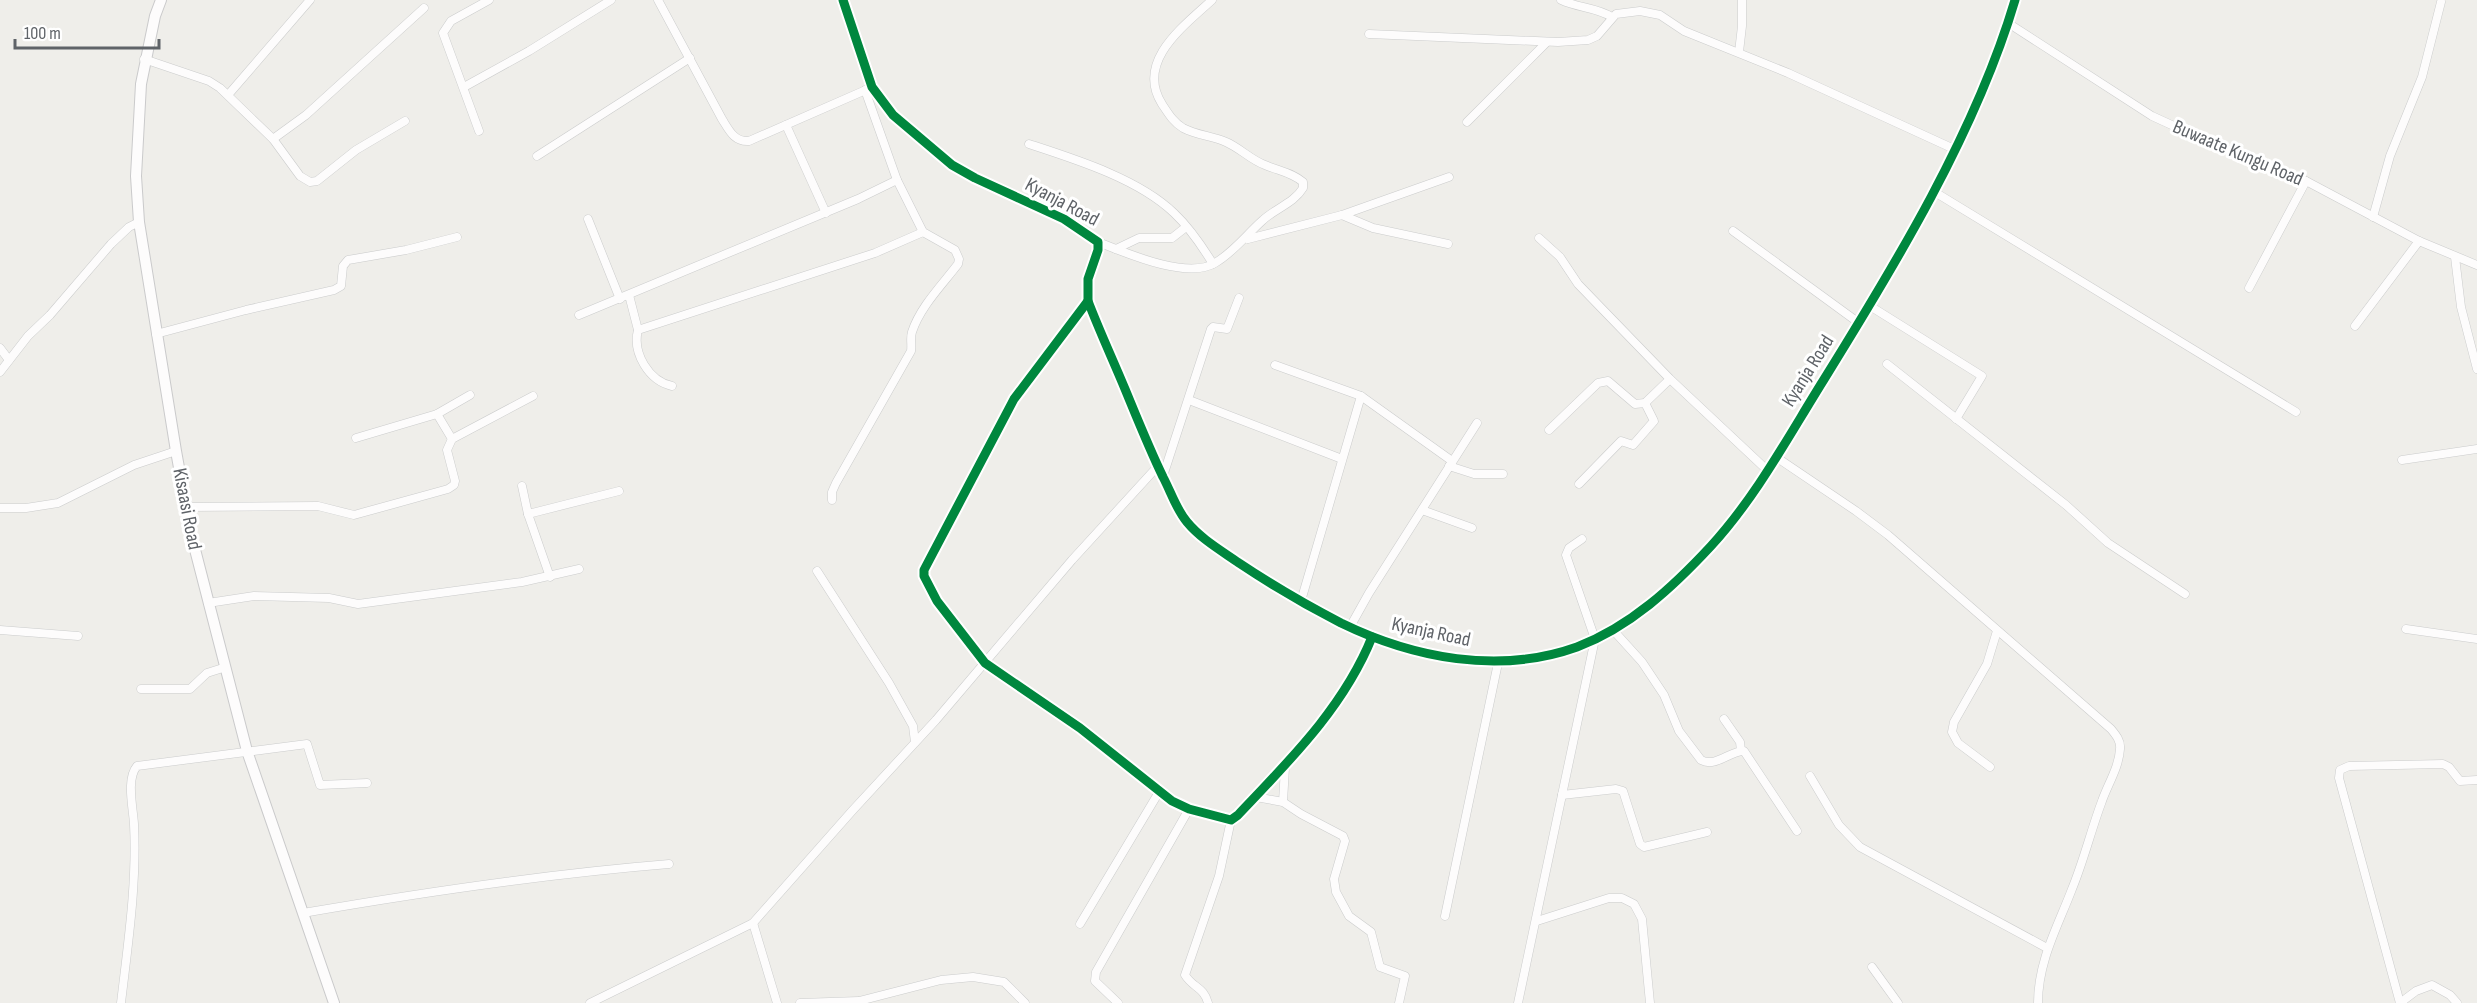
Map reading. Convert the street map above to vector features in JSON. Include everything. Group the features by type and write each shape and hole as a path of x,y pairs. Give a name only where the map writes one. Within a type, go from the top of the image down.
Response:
{"main road":[{"name":"Kisaasi Road","path":"161,0 154,16 144,59 135,176 139,222 176,451 208,603 247,752 334,1003"}],"street":[{"path":"228,96 310,0"},
{"path":"479,131 443,33 451,21 489,0"},
{"path":"464,87 529,51 610,0"},
{"path":"658,0 722,119 736,139 749,141 868,89 897,180 923,232 956,250 958,264 924,309 910,340 911,351 836,483 832,492 832,500"},
{"name":"Kyanja Road","path":"843,0 868,89 893,115 952,165 1064,219 1098,242 1098,250 1088,279 1088,300 1180,513 1200,535 1264,580 1372,637 1425,653 1498,663 1558,653 1613,630 1649,605 1710,547 1745,504 1870,306 1933,191 1972,114 2015,0"},
{"path":"1098,242 1137,257 1171,266 1196,268 1214,264 1246,239 1263,220 1299,195 1304,188 1303,182 1288,172 1264,165 1224,141 1185,129 1176,123 1157,96 1154,74 1157,58 1212,0"},
{"path":"1561,0 1570,4 1596,8 1612,17"},
{"path":"1739,52 1742,0"},
{"path":"2373,217 2390,156 2422,77 2441,2"},
{"path":"273,139 306,115 424,8"},
{"path":"1369,34 1546,43 1588,40 1603,31 1616,14 1633,11 1651,12 1660,15 1684,31 1739,52 1954,149"},
{"name":"Buwaate Kungu Road","path":"2008,23 2152,116 2211,143 2306,181 2420,241 2477,265"},
{"path":"1467,122 1546,43"},
{"path":"537,156 690,57"},
{"path":"144,59 209,81 220,87 273,139 300,176 314,183 356,150 405,121"},
{"path":"786,125 826,213"},
{"path":"1029,144 1079,161 1154,197 1174,213 1214,264"},
{"path":"1246,239 1342,215 1449,177"},
{"path":"579,315 871,194 897,180"},
{"path":"2249,288 2306,181"},
{"path":"1933,191 2296,412"},
{"path":"1342,215 1373,228 1448,244"},
{"path":"588,219 620,299"},
{"path":"0,372 111,244 129,227 139,222"},
{"path":"1116,249 1139,238 1172,238 1186,227"},
{"path":"1733,231 1859,323"},
{"path":"638,330 876,253 923,232"},
{"path":"156,334 334,290 341,286 342,266 348,260 406,250 457,237"},
{"path":"1539,237 1560,257 1578,284 1670,379 1767,470"},
{"path":"2355,326 2420,241"},
{"path":"2455,257 2461,307 2477,369"},
{"path":"629,295 638,330 637,347 642,360 659,381 672,386"},
{"path":"1163,476 1211,329 1213,327 1227,329 1239,298"},
{"path":"1088,300 1014,399 924,570 924,576 937,601 985,663 1080,728 1159,792 1189,809 1231,820"},
{"path":"1870,306 1982,376 1956,419"},
{"path":"0,348 9,360"},
{"path":"1887,364 2066,505 2108,543 2185,594"},
{"path":"1275,365 1361,396 1451,463 1474,474 1503,474"},
{"path":"1549,430 1598,383 1608,381 1635,404 1645,403 1670,379"},
{"path":"356,438 437,414 470,395"},
{"path":"186,507 318,506 354,515 452,487 455,481 447,450 452,439 533,396"},
{"path":"1300,601 1361,396"},
{"path":"1189,400 1342,459"},
{"path":"1579,484 1621,441 1633,445 1653,424 1654,419 1645,403"},
{"path":"437,414 452,439"},
{"path":"1350,627 1477,423"},
{"path":"2402,460 2477,449"},
{"path":"0,508 26,508 58,503 134,465 176,451"},
{"path":"1776,457 1857,511 1888,535 2111,729 2120,746 2118,760 2101,803 2090,840 2047,948 2038,1003"},
{"path":"590,1003 753,923 985,663 1072,560 1158,466"},
{"path":"522,486 528,514 550,577"},
{"path":"528,514 619,491"},
{"path":"1422,510 1472,528"},
{"path":"1518,1003 1595,639 1566,555 1569,548 1582,539"},
{"path":"208,603 254,596 329,598 358,604 550,577 579,569"},
{"path":"817,572 889,683 913,726 915,742"},
{"path":"2406,629 2477,639"},
{"path":"0,630 78,636"},
{"path":"1613,630 1642,662 1664,695 1679,731 1701,760 1713,762 1741,751 1748,754 1797,831"},
{"path":"1990,767 1958,743 1953,738 1952,732 1954,722 1987,664 1997,631"},
{"path":"1208,1003 1205,993 1185,975 1218,876 1231,820 1285,767 1353,679 1372,637"},
{"path":"1445,916 1498,663"},
{"path":"141,689 190,689 207,673 226,667"},
{"path":"1724,719 1740,741 1741,751"},
{"path":"121,1003 133,903 132,773 141,763 307,744 320,785 367,783"},
{"path":"2457,1003 2450,995 2432,985 2416,991 2400,1003 2339,778 2340,770 2349,766 2443,764 2450,767 2454,776 2460,781 2477,780"},
{"path":"1283,802 1285,767"},
{"path":"1810,776 1839,825 1860,847 2047,948"},
{"path":"1562,795 1616,789 1623,791 1644,847 1707,832"},
{"path":"1080,924 1159,792"},
{"path":"1256,797 1283,802 1343,836 1345,841 1334,879 1336,892 1348,916 1371,932 1375,940 1380,967 1405,976 1399,1003"},
{"path":"1118,1003 1095,981 1096,972 1189,809"},
{"path":"303,913 446,890 594,870 669,864"},
{"path":"1537,921 1609,898 1622,898 1634,904 1642,919 1650,1003"},
{"path":"753,923 777,1003"},
{"path":"1872,967 1898,1003"},
{"path":"800,1003 859,1001 941,980 973,977 1004,982 1025,1003"}],"cycle path":[{"path":"843,0 872,87 893,115 952,165 1064,219 1098,242 1098,250 1088,279 1088,301 1143,433 1180,512 1187,522 1212,544 1251,571 1341,623 1397,645 1427,653 1457,659 1487,661 1517,660 1547,655 1577,647 1615,629 1666,591 1711,546 1743,507 1784,445 1878,291 1931,196 1979,99 1999,50 2015,0"},
{"path":"1088,301 1014,399 924,570 924,576 937,601 985,663 1080,728 1172,801 1189,809 1231,820 1295,753 1331,710 1360,663 1372,637"}]}
